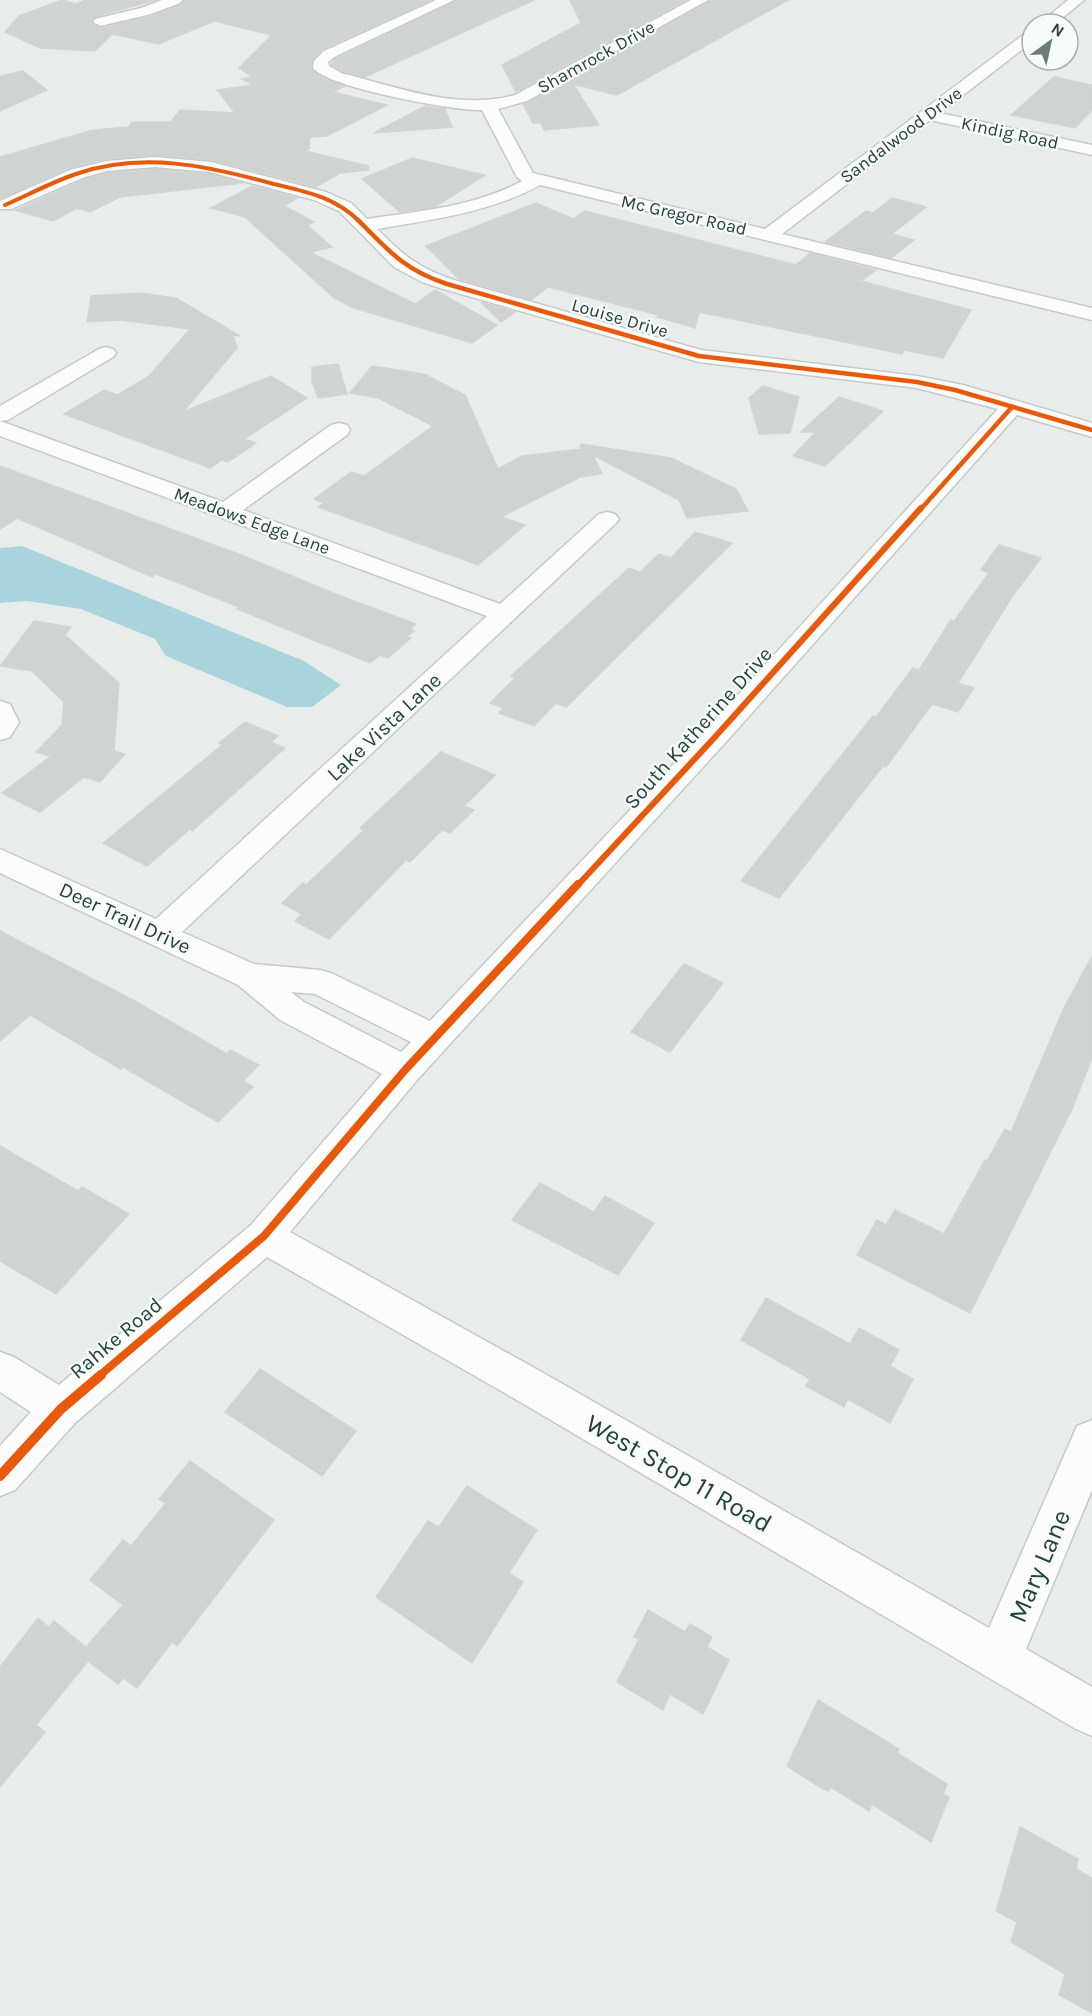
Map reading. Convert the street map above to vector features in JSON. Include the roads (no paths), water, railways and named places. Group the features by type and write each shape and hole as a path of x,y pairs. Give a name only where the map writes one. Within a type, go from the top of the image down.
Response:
{"street":[{"path":"100,22 146,11 175,0"},
{"path":"447,0 329,54 321,60 320,65 330,74 347,79 453,103 488,105 526,177 537,180"},
{"name":"Shamrock Drive","path":"488,105 518,99 701,0"},
{"path":"1062,12 1077,0"},
{"name":"Sandalwood Drive","path":"769,235 1020,44"},
{"name":"Kindig Road","path":"927,115 1092,150"},
{"name":"Louise Drive","path":"5,205 76,174 106,166 170,162 211,167 320,196 345,207 366,225 401,263 429,278 699,356 917,382 955,390 1092,430"},
{"path":"366,225 484,203 518,191 537,180"},
{"name":"Mc Gregor Road","path":"537,180 1084,307"},
{"path":"0,415 106,353"},
{"name":"South Katherine Drive","path":"405,1070 723,728 1012,406"},
{"name":"Meadows Edge Lane","path":"0,428 504,614"},
{"path":"226,511 339,430"},
{"name":"Lake Vista Lane","path":"160,934 607,519"},
{"path":"0,710 5,722 0,732"},
{"name":"Deer Trail Drive","path":"0,860 249,976"},
{"path":"249,976 320,982 436,1039"},
{"path":"249,976 292,1011 405,1070"},
{"name":"Rahke Road","path":"0,1476 61,1409 264,1236 405,1070"},
{"name":"West Stop 11 Road","path":"264,1236 524,1383 1092,1713"},
{"path":"0,1370 61,1409"},
{"name":"Mary Lane","path":"999,1659 1092,1440"}],"water":[{"path":"22,546 304,661 341,685 312,707 287,707 166,656 155,639 81,609 27,601 0,603 0,548"}]}
